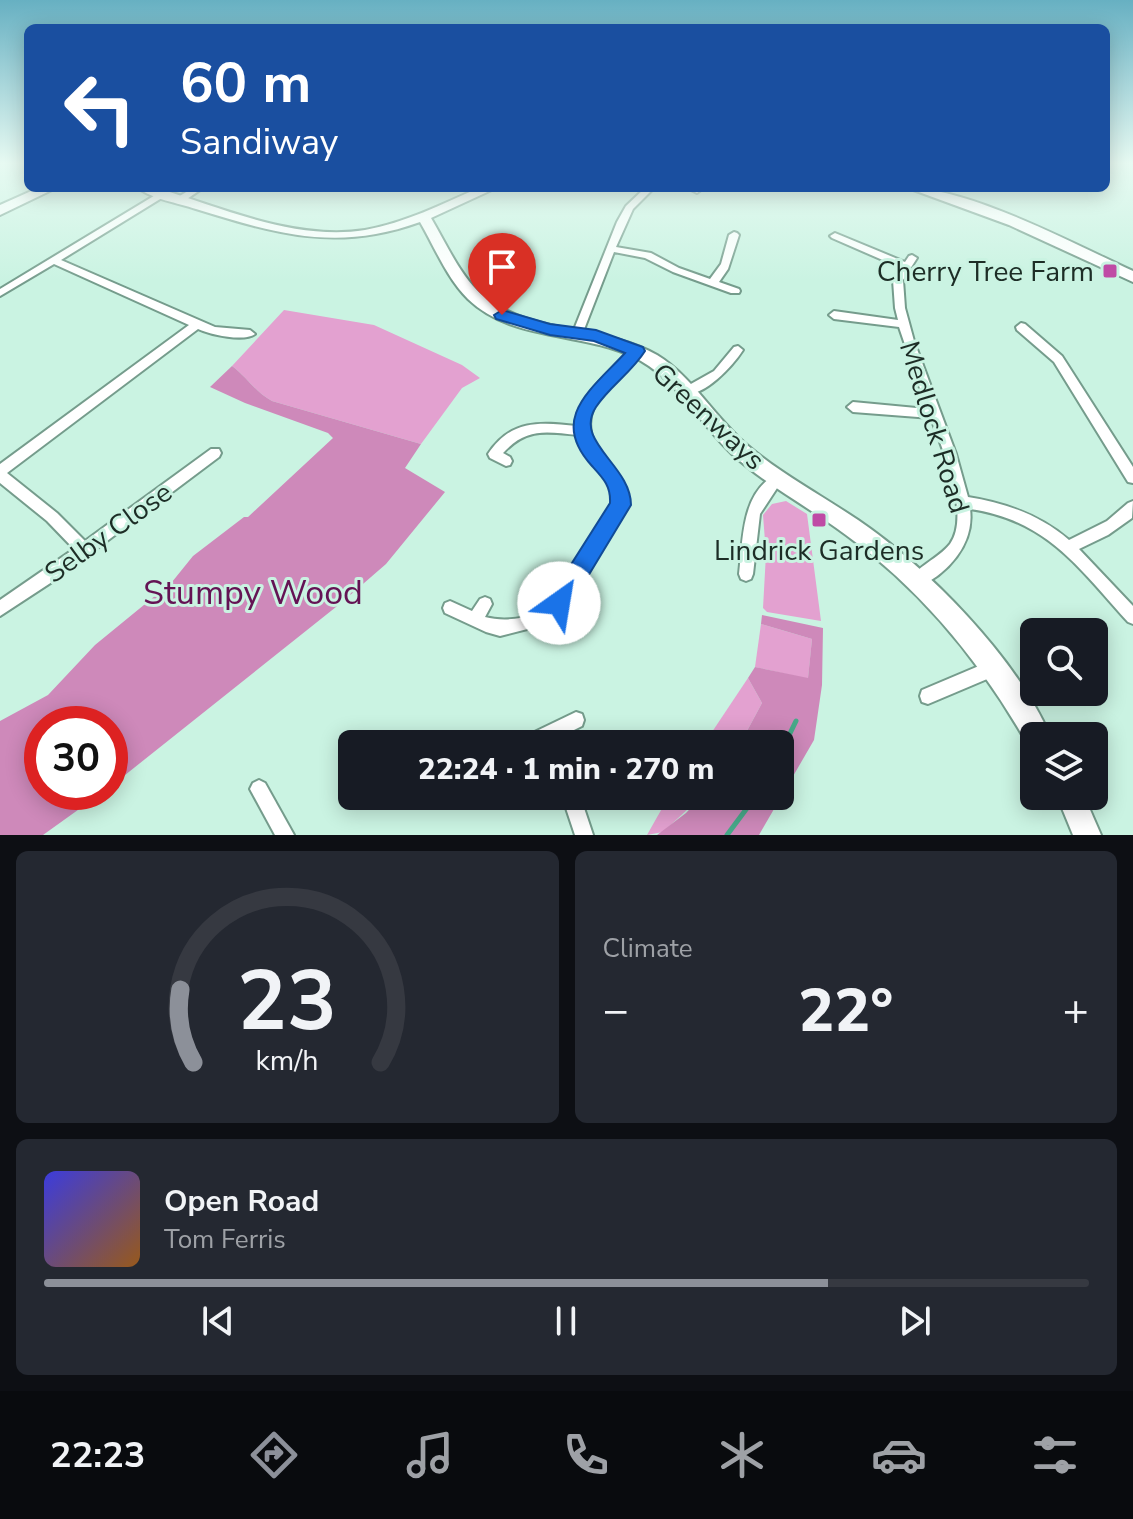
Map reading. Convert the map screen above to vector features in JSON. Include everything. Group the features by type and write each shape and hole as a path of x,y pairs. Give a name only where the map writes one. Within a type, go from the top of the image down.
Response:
{"main road":[{"path":"959,203 1014,222 1133,277"}],"street":[{"path":"0,293 148,203"},
{"path":"195,203 298,232 321,235 365,233 453,203"},
{"path":"578,332 611,249 629,208 634,203"},
{"name":"Greenways","path":"423,215 465,285 485,305 526,324 578,332 637,351 655,362 739,449 777,479 868,539 962,627 1028,722"},
{"path":"713,282 728,265 728,249 734,235"},
{"name":"Medlock Road","path":"835,236 848,245 909,262 897,288 904,324 964,502 966,521 961,539 943,562 916,581"},
{"path":"611,249 648,255 676,270 735,291"},
{"path":"55,261 213,331 250,334"},
{"path":"838,313 904,324"},
{"path":"84,550 52,517 0,473 197,324"},
{"path":"1021,327 1041,335 1133,478"},
{"path":"450,608 500,628 538,620 559,603 620,505 621,490 585,446 581,421 587,405 637,351"},
{"path":"686,392 718,374 729,354"},
{"path":"858,404 936,414"},
{"path":"484,466 500,457 506,439 522,429 533,426 582,431"},
{"name":"Selby Close","path":"0,609 215,453"},
{"path":"746,574 750,515 755,504 777,479"},
{"path":"964,502 1010,509 1040,524 1069,547 1133,617"},
{"path":"1069,547 1104,530 1126,516 1133,507"},
{"path":"601,537 615,545"},
{"path":"474,620 485,604"},
{"path":"928,696 993,668"},
{"path":"562,730 576,720"},
{"path":"259,789 285,835"},
{"path":"576,810 584,835"},
{"path":"1076,810 1087,835"}],"shaded area":[{"path":"284,310 374,325 462,365 480,378 462,388 421,444 272,401 232,366"},
{"path":"786,501 807,514 821,621 767,612 763,608 766,554 763,515 772,504"},
{"path":"761,624 812,639 808,679 755,667"},
{"path":"748,678 762,703 748,730 713,730"},
{"path":"661,810 687,810 663,832 647,835"}],"green space":[{"name":"Stumpy Wood","path":"232,366 272,401 421,444 405,468 445,492 386,564 128,773 128,706 28,706 48,695 95,645 172,582 193,556 248,517 333,438 328,433 210,387"},
{"path":"762,615 823,628 822,685 814,740 794,775 794,730 748,730 762,703 748,678 755,667 808,678 812,639 761,624"},
{"name":"Stumpy Wood","path":"24,708 24,810 78,810 43,835 0,835 0,721"},
{"path":"689,810 773,810 759,835 657,835"}],"waterway":[{"path":"792,730 796,721"},
{"path":"727,835 746,810"}],"place":[{"name":"Cherry Tree Farm","path":"1110,271"},
{"name":"Lindrick Gardens","path":"819,520"}],"route":[{"path":"502,315 526,324 596,335 637,351 587,405 581,421 585,446 621,490 620,505 559,603"}]}
